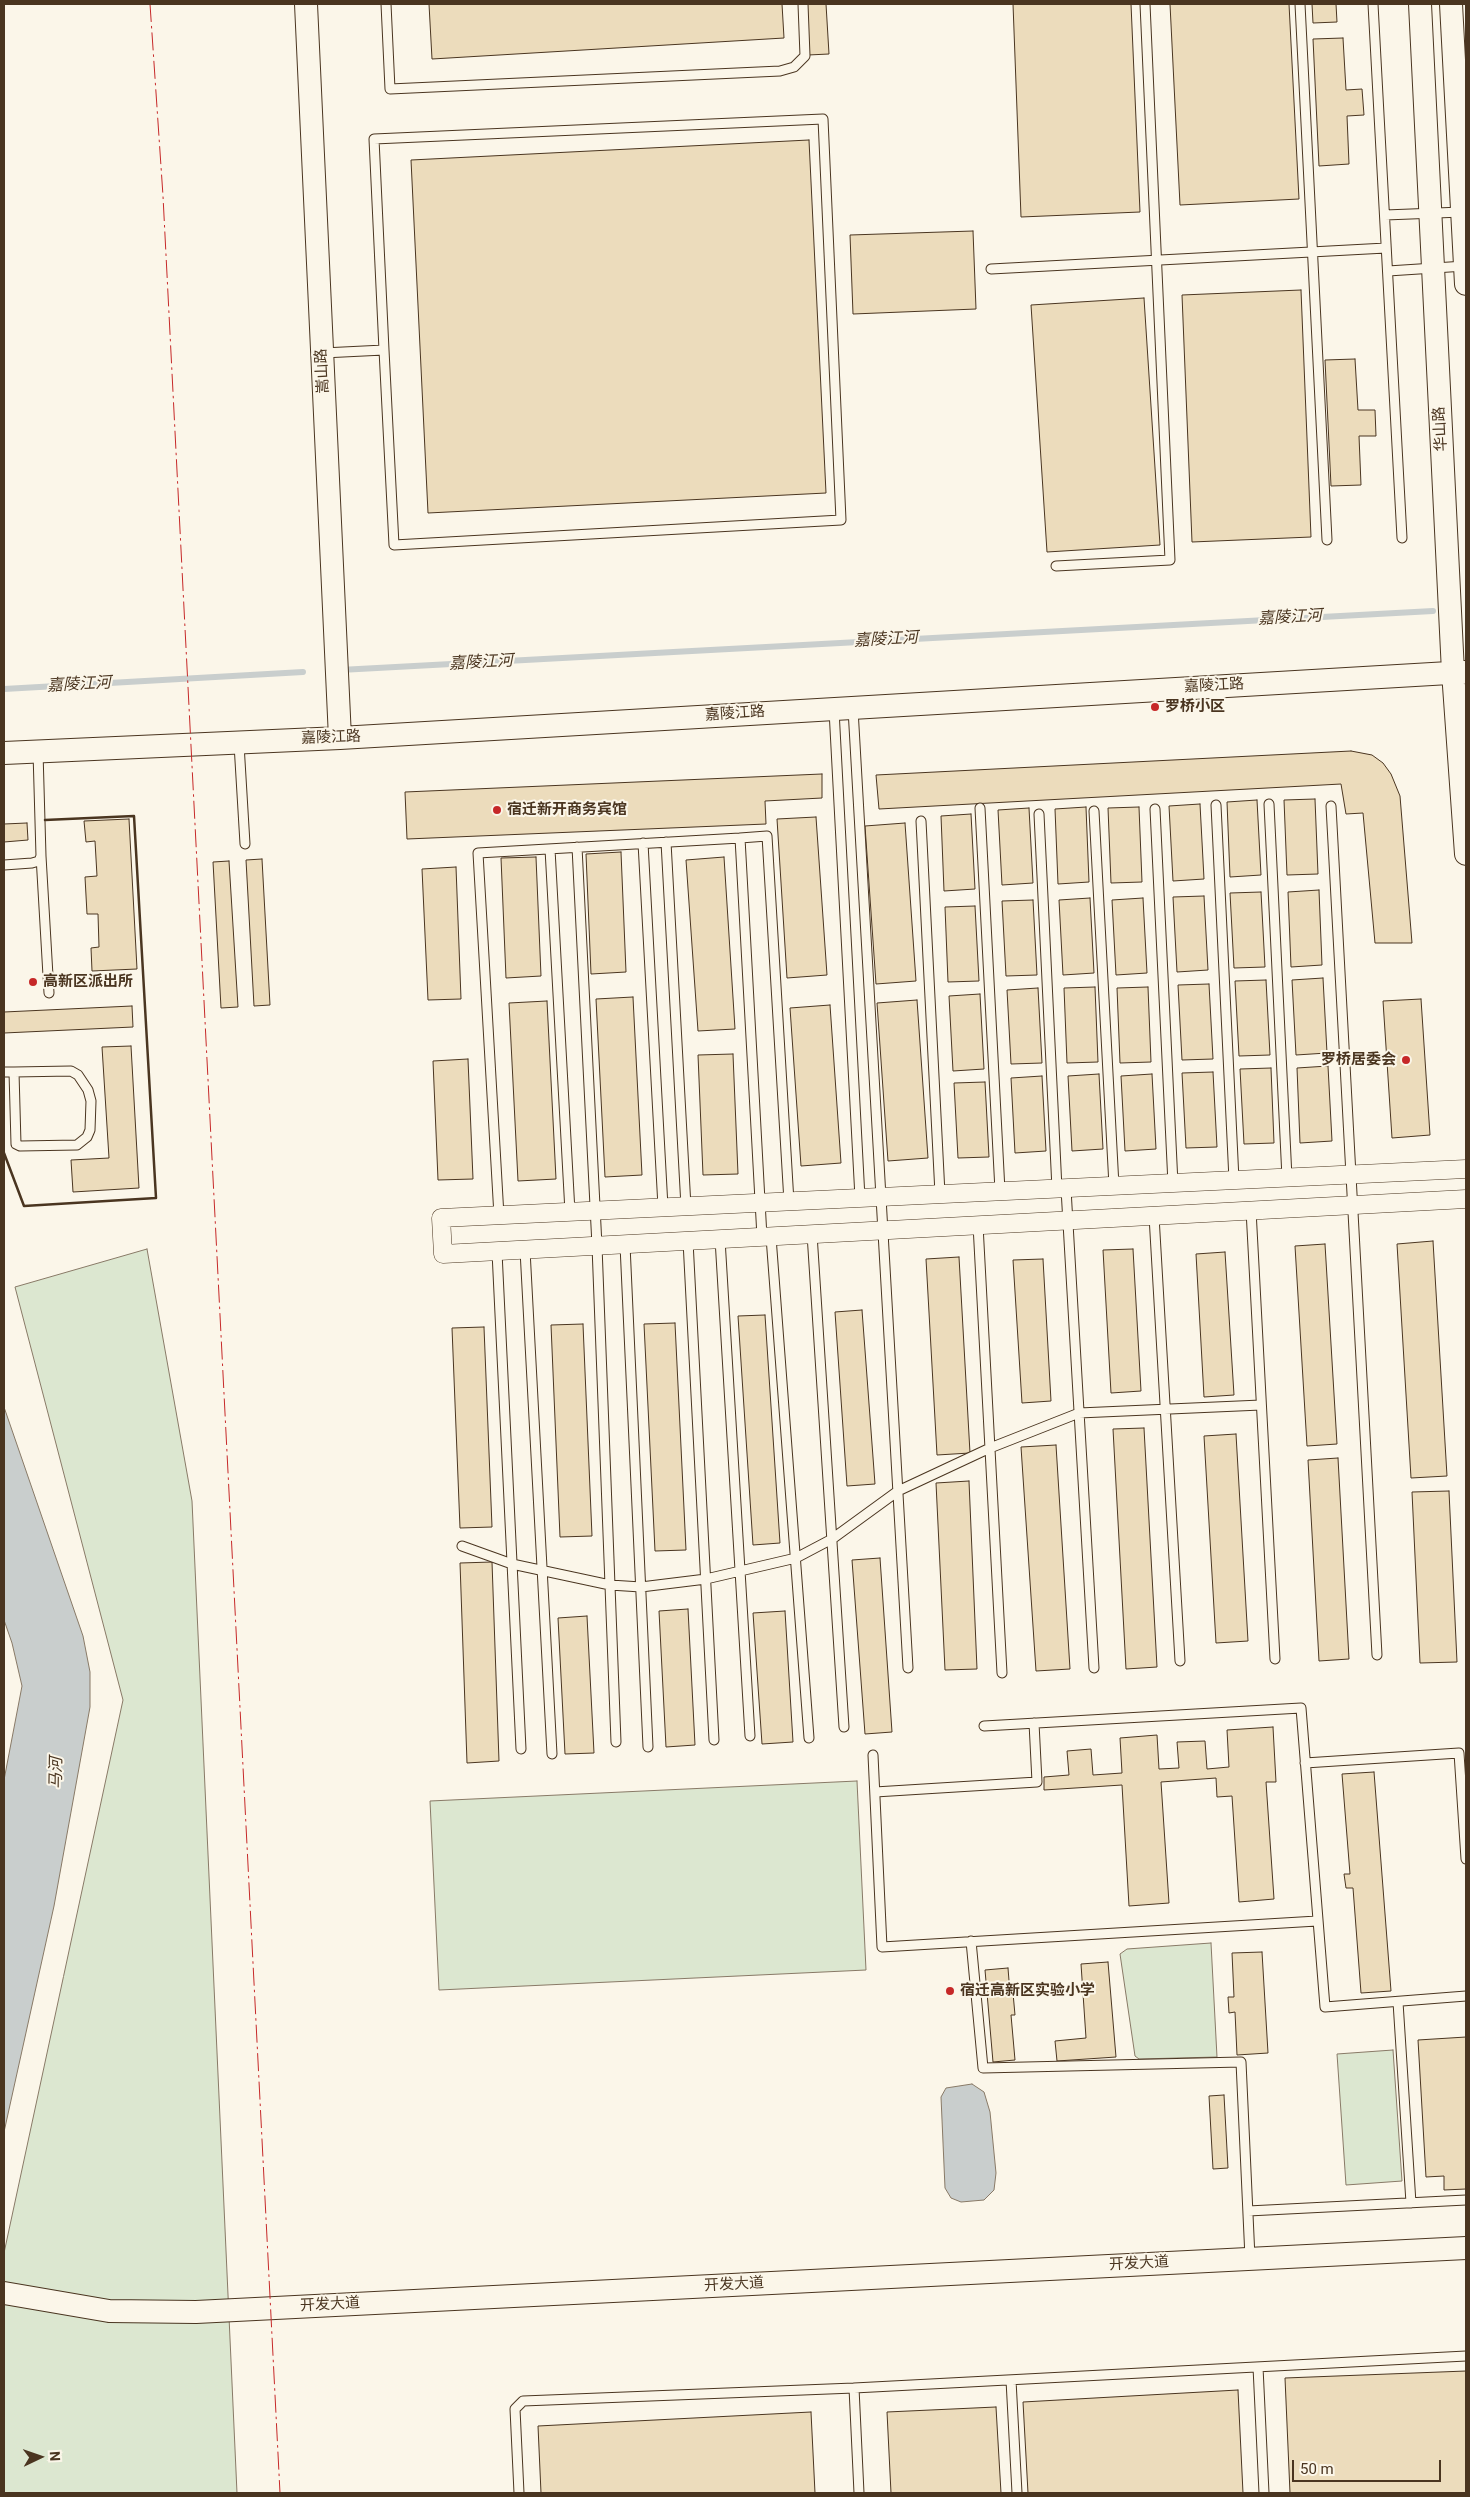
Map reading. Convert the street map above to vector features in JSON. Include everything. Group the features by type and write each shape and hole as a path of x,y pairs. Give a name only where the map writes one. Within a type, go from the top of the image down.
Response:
{"street":[{"name":"嵩山路","path":"306,4 340,738"},
{"name":"华山路","path":"1420,4 1433,268 1460,672 1466,854"},
{"path":"1451,4 1466,275"},
{"name":"嘉陵江路","path":"4,753 239,741 340,738 1460,672"},
{"path":"1466,1170 442,1218 443,1254 1466,1198"},
{"name":"开发大道","path":"4,2293 109,2311 196,2312 1466,2248"}],"lane":[{"path":"386,4 390,89 780,71 794,67 805,56 803,4"},
{"path":"1056,566 1170,560 1146,4"},
{"path":"1300,4 1327,540"},
{"path":"1373,4 1402,538"},
{"path":"823,119 841,520 394,545 384,350 374,140 823,119"},
{"path":"1385,216 1462,212"},
{"path":"991,269 1386,248"},
{"path":"1388,271 1433,268 1466,275"},
{"path":"322,353 384,350"},
{"path":"843,707 881,1197 908,1668"},
{"path":"843,707 860,1198"},
{"path":"239,741 245,844"},
{"path":"38,751 41,856 49,993"},
{"path":"1268,804 1287,1178"},
{"path":"1216,805 1234,1180"},
{"path":"1331,806 1377,1656"},
{"path":"980,808 1000,1192"},
{"path":"1154,809 1173,1184"},
{"path":"1094,810 1114,1186"},
{"path":"1038,814 1061,1189 1068,1220 1094,1668"},
{"path":"921,821 940,1194"},
{"path":"499,1216 478,853 766,836 789,1202"},
{"path":"740,838 761,1203 767,1237 810,1738"},
{"path":"666,842 686,1206"},
{"path":"643,844 664,1208"},
{"path":"577,847 597,1246 616,1742"},
{"path":"550,849 570,1212"},
{"path":"4,865 32,863 39,861 41,856"},
{"path":"4,1072 14,1072 70,1072 78,1075 88,1090 91,1101 90,1130 87,1137 77,1145 20,1146 16,1144 14,1072"},
{"path":"1251,1210 1275,1659"},
{"path":"1154,1216 1180,1660"},
{"path":"978,1225 1002,1673"},
{"path":"812,1234 844,1727"},
{"path":"720,1239 750,1736"},
{"path":"688,1241 714,1740"},
{"path":"625,1244 648,1747"},
{"path":"525,1250 552,1754"},
{"path":"497,1252 521,1749"},
{"path":"462,1546 512,1564 610,1585 641,1587 706,1579 796,1558 832,1539 898,1492 990,1448 1079,1413 1261,1405"},
{"path":"984,1726 1301,1708 1325,2007 1466,1996"},
{"path":"875,1792 1037,1782 1034,1723"},
{"path":"1305,1763 1459,1753 1466,1859"},
{"path":"873,1755 882,1947 1317,1921"},
{"path":"972,1941 983,2068 1241,2062 1250,2258"},
{"path":"1398,2002 1411,2203"},
{"path":"1248,2210 1466,2200"},
{"path":"519,2493 515,2408 523,2401 854,2388 1466,2356"},
{"path":"1258,2367 1264,2493"},
{"path":"1011,2380 1017,2493"},
{"path":"854,2388 859,2493"}],"green space":[{"path":"147,1249 192,1501 237,2493 4,2493 4,2253 123,1700 15,1287"},
{"path":"857,1781 866,1970 439,1990 430,1801"},
{"path":"1211,1943 1217,2057 1139,2059 1135,2056 1120,1954 1127,1949"},
{"path":"1393,2050 1402,2181 1346,2185 1337,2054"}],"water":[{"name":"马河","path":"4,1407 83,1636 90,1672 90,1707 54,1906 4,2132 4,1780 22,1686 12,1643 4,1620"},
{"path":"972,2084 984,2092 990,2112 996,2173 994,2190 984,2200 961,2202 951,2198 945,2188 941,2097 946,2088"}],"building":[{"path":"429,4 782,4 784,38 432,59"},
{"path":"806,4 826,4 829,54 808,55"},
{"path":"1013,4 1131,4 1140,212 1021,217"},
{"path":"1170,4 1289,4 1299,199 1180,205"},
{"path":"1312,4 1336,4 1337,22 1313,23"},
{"path":"1343,38 1346,90 1362,89 1364,115 1347,116 1349,164 1319,166 1313,39"},
{"path":"809,140 826,493 428,513 411,160"},
{"path":"973,231 976,309 853,314 850,235"},
{"path":"1301,290 1311,537 1192,542 1182,295"},
{"path":"1144,298 1160,545 1047,552 1031,305"},
{"path":"1355,359 1358,410 1375,410 1376,436 1359,436 1361,485 1331,486 1325,360"},
{"path":"1351,751 1372,755 1383,763 1391,774 1400,796 1412,943 1375,943 1363,813 1346,814 1341,784 879,809 876,775"},
{"path":"822,774 822,798 765,801 766,824 407,839 405,792"},
{"path":"1315,799 1318,874 1287,875 1284,800"},
{"path":"1257,800 1261,875 1230,877 1227,802"},
{"path":"1200,804 1204,879 1173,881 1169,806"},
{"path":"1086,807 1089,882 1058,884 1055,809"},
{"path":"1139,807 1142,882 1111,883 1108,808"},
{"path":"1029,808 1033,883 1002,885 998,810"},
{"path":"971,814 975,889 944,891 941,816"},
{"path":"816,817 827,975 787,978 777,819"},
{"path":"129,819 137,969 92,971 91,948 99,947 98,914 87,914 85,877 97,876 95,841 86,842 84,821"},
{"path":"27,823 28,840 4,842 4,824"},
{"path":"905,823 916,981 876,984 865,826"},
{"path":"621,852 626,972 591,974 586,854"},
{"path":"536,857 541,976 506,978 501,858"},
{"path":"724,857 735,1029 698,1031 686,860"},
{"path":"262,859 270,1005 254,1006 246,860"},
{"path":"229,861 238,1007 221,1008 213,862"},
{"path":"456,867 461,999 428,1000 422,869"},
{"path":"1319,890 1322,965 1291,967 1288,892"},
{"path":"1261,892 1265,967 1234,968 1230,893"},
{"path":"1204,896 1208,970 1177,972 1173,897"},
{"path":"1090,898 1094,973 1063,975 1059,900"},
{"path":"1143,898 1147,973 1116,975 1112,900"},
{"path":"1033,900 1037,975 1006,976 1002,901"},
{"path":"975,906 979,981 948,982 945,907"},
{"path":"1323,978 1327,1053 1296,1055 1292,980"},
{"path":"1266,980 1270,1055 1239,1056 1235,981"},
{"path":"1209,984 1213,1059 1182,1060 1178,985"},
{"path":"1095,987 1098,1062 1067,1063 1064,988"},
{"path":"1148,987 1151,1062 1120,1063 1117,988"},
{"path":"1038,988 1042,1063 1011,1064 1007,990"},
{"path":"980,994 984,1069 953,1071 949,996"},
{"path":"633,997 642,1175 605,1177 596,999"},
{"path":"1421,999 1430,1135 1392,1138 1383,1001"},
{"path":"917,1000 928,1158 888,1161 877,1003"},
{"path":"547,1001 556,1179 518,1181 509,1003"},
{"path":"830,1005 841,1163 801,1166 790,1008"},
{"path":"132,1006 133,1027 4,1033 4,1012"},
{"path":"131,1046 139,1188 73,1192 71,1160 109,1158 102,1047"},
{"path":"733,1054 738,1174 703,1175 698,1055"},
{"path":"468,1059 473,1179 438,1180 433,1061"},
{"path":"1328,1066 1332,1141 1300,1143 1297,1068"},
{"path":"1271,1068 1274,1143 1244,1144 1240,1069"},
{"path":"1213,1072 1217,1147 1186,1148 1182,1073"},
{"path":"1099,1074 1103,1149 1072,1151 1068,1076"},
{"path":"1152,1074 1156,1149 1125,1151 1121,1076"},
{"path":"1042,1076 1046,1151 1015,1153 1011,1078"},
{"path":"985,1082 989,1157 958,1158 954,1083"},
{"path":"1433,1241 1447,1476 1411,1478 1397,1244"},
{"path":"1325,1244 1337,1444 1307,1446 1295,1246"},
{"path":"1133,1249 1141,1391 1111,1393 1103,1250"},
{"path":"1225,1252 1234,1395 1204,1397 1196,1254"},
{"path":"959,1257 970,1453 937,1455 926,1259"},
{"path":"1043,1259 1051,1401 1022,1403 1013,1260"},
{"path":"862,1310 875,1484 847,1486 835,1312"},
{"path":"765,1315 780,1543 753,1545 738,1316"},
{"path":"675,1323 686,1550 655,1551 644,1324"},
{"path":"583,1324 592,1536 560,1537 551,1325"},
{"path":"484,1327 492,1527 460,1528 452,1328"},
{"path":"1144,1428 1157,1667 1126,1669 1113,1429"},
{"path":"1236,1434 1248,1641 1216,1643 1204,1436"},
{"path":"1056,1445 1070,1669 1036,1671 1021,1447"},
{"path":"1338,1458 1349,1659 1319,1661 1308,1460"},
{"path":"969,1481 977,1669 945,1670 936,1483"},
{"path":"1449,1491 1457,1662 1420,1663 1412,1492"},
{"path":"880,1558 892,1732 865,1734 852,1560"},
{"path":"492,1562 499,1761 467,1763 460,1563"},
{"path":"688,1609 695,1745 666,1747 659,1611"},
{"path":"785,1611 793,1742 762,1744 753,1613"},
{"path":"587,1616 594,1753 565,1754 558,1618"},
{"path":"1273,1727 1276,1782 1266,1782 1274,1899 1239,1902 1232,1796 1217,1797 1216,1778 1161,1782 1169,1903 1129,1906 1122,1785 1044,1790 1044,1777 1069,1775 1067,1751 1091,1749 1093,1775 1122,1773 1120,1738 1157,1735 1159,1769 1179,1768 1177,1742 1205,1741 1207,1769 1229,1767 1227,1730"},
{"path":"1374,1772 1391,1991 1361,1993 1353,1888 1346,1888 1344,1874 1350,1874 1342,1774"},
{"path":"1262,1952 1268,2053 1237,2055 1235,2012 1229,2013 1228,1997 1234,1997 1232,1953"},
{"path":"1108,1962 1116,2057 1057,2061 1055,2041 1086,2038 1081,1964"},
{"path":"1008,1968 1010,1993 1013,1993 1015,2015 1011,2015 1015,2060 993,2062 985,1970"},
{"path":"1466,2037 1466,2189 1444,2190 1444,2176 1426,2177 1418,2040"},
{"path":"1224,2095 1228,2168 1213,2169 1209,2096"},
{"path":"1466,2371 1466,2493 1290,2493 1285,2378"},
{"path":"1238,2390 1243,2493 1028,2493 1023,2402"},
{"path":"996,2407 1001,2493 891,2493 887,2412"},
{"path":"811,2412 815,2493 541,2493 538,2426"}],"waterway":[{"name":"嘉陵江河","path":"340,670 1433,611"},
{"name":"嘉陵江河","path":"4,689 303,672"}],"wall":[{"path":"4,1153 24,1206 156,1198 134,816 45,820"}],"power":[{"path":"150,4 163,196 280,2493"}],"place":[{"name":"罗桥小区","path":"1155,707"},
{"name":"宿迁新开商务宾馆","path":"497,810"},
{"name":"高新区派出所","path":"33,982"},
{"name":"罗桥居委会","path":"1406,1060"},
{"name":"宿迁高新区实验小学","path":"950,1991"}]}
